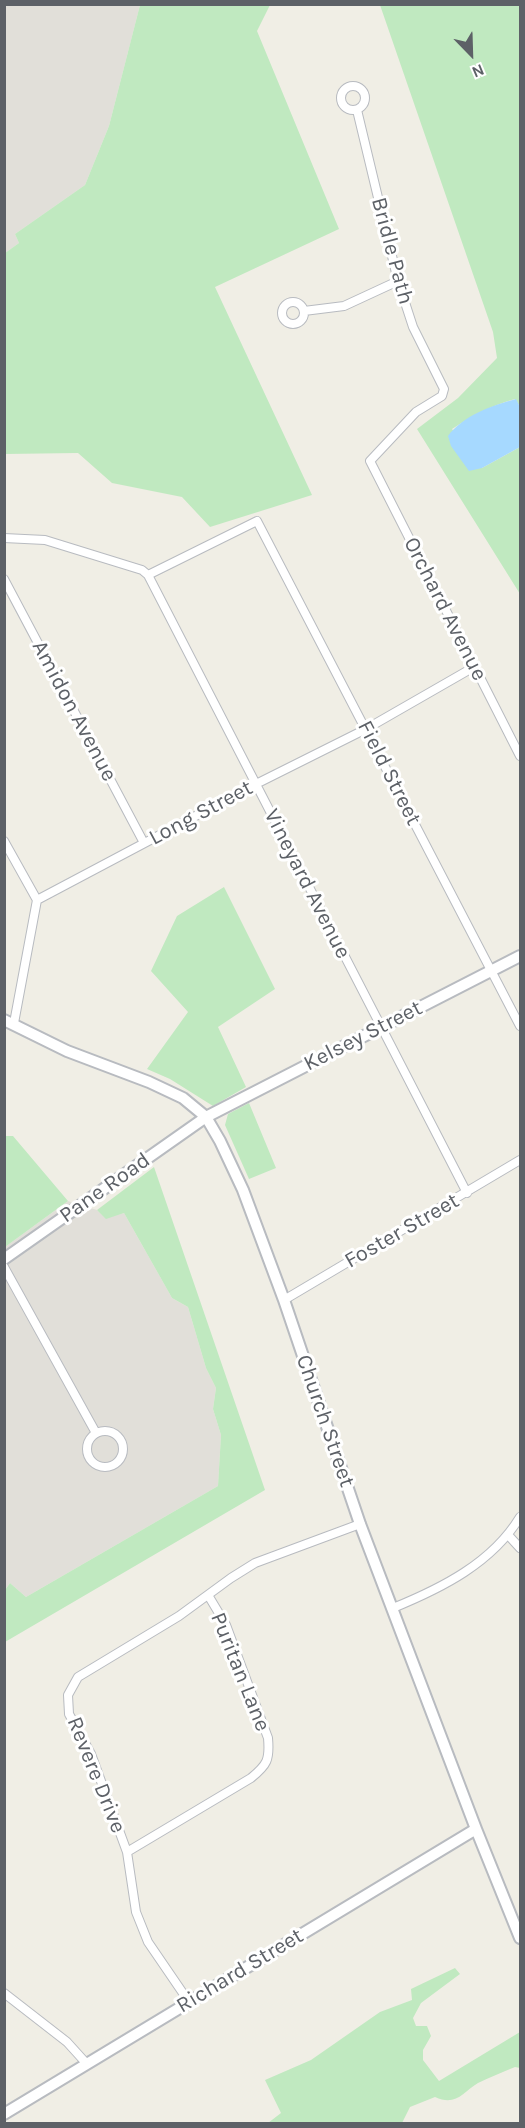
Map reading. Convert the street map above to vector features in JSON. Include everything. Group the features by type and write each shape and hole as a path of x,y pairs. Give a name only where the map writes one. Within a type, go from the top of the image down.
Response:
{"street":[{"name":"Bridle Path","path":"357,110 398,281 413,327 443,385 444,393 416,412 370,461"},
{"path":"304,311 344,306 398,281"},
{"name":"Orchard Avenue","path":"370,461 520,756"},
{"name":"Field Street","path":"148,575 257,521 520,1026"},
{"path":"4,538 45,540 142,570 148,575"},
{"name":"Vineyard Avenue","path":"148,575 467,1193"},
{"name":"Amidon Avenue","path":"4,579 144,843"},
{"name":"Long Street","path":"37,900 256,784 366,729 474,667"},
{"path":"4,841 37,900 9,1022"},
{"name":"Kelsey Street","path":"206,1117 520,956"},
{"name":"Church Street","path":"9,1022 67,1051 183,1098 206,1117 231,1162 243,1190 284,1300 360,1524 520,1938"},
{"name":"Pane Road","path":"4,1258 206,1117"},
{"name":"Foster Street","path":"284,1300 520,1160"},
{"path":"4,1267 96,1433"},
{"path":"111,1432 121,1440 123,1451 116,1463 102,1467 96,1465 89,1457 87,1447 91,1437 96,1433 111,1432"},
{"path":"393,1608 427,1594 465,1573 509,1536 520,1517"},
{"name":"Revere Drive","path":"189,2002 148,1942 136,1912 127,1852 91,1754 69,1714 68,1695 78,1677 179,1617 255,1563 360,1524"},
{"path":"509,1536 520,1548"},
{"name":"Puritan Lane","path":"127,1852 250,1778 264,1767 269,1753 267,1738 226,1624 208,1595"},
{"name":"Richard Street","path":"4,2114 476,1829"},
{"path":"4,1993 67,2042 86,2063"}],"shaded area":[{"path":"5,5 140,5 109,126 85,185 15,234 19,243 5,253"},
{"path":"68,1201 97,1210 106,1218 124,1213 172,1298 188,1307 206,1368 216,1388 213,1409 221,1435 218,1486 26,1597 10,1583 5,1590 5,1247"}],"green space":[{"path":"140,5 270,5 257,31 339,229 215,287 312,495 210,527 182,497 112,483 78,453 5,454 5,253 19,243 15,234 85,185 109,126"},
{"path":"380,5 520,5 520,407 515,399 507,401 482,411 452,429 482,468 520,447 520,594 417,429 458,398 497,358 493,332"},
{"path":"224,887 275,989 218,1027 246,1087 213,1106 170,1079 147,1069 188,1012 151,971 177,916"},
{"path":"249,1103 276,1168 249,1179 225,1125 228,1114"},
{"path":"5,1136 13,1136 68,1201 5,1247"},
{"path":"154,1167 265,1490 5,1642 5,1590 10,1583 26,1597 218,1486 221,1435 213,1409 216,1388 206,1368 188,1307 172,1298 124,1213 106,1219 97,1210"},
{"path":"455,1968 460,1974 421,2003 413,2018 416,2026 427,2026 431,2036 423,2050 423,2060 439,2081 520,2032 520,2068 515,2067 483,2081 454,2099 442,2100 435,2097 410,2107 402,2123 268,2123 281,2113 265,2080 311,2060 380,2012 412,2000 411,1989"}],"water":[{"path":"516,399 520,407 520,447 482,468 469,471 451,446 448,436 470,417 488,408"}]}
